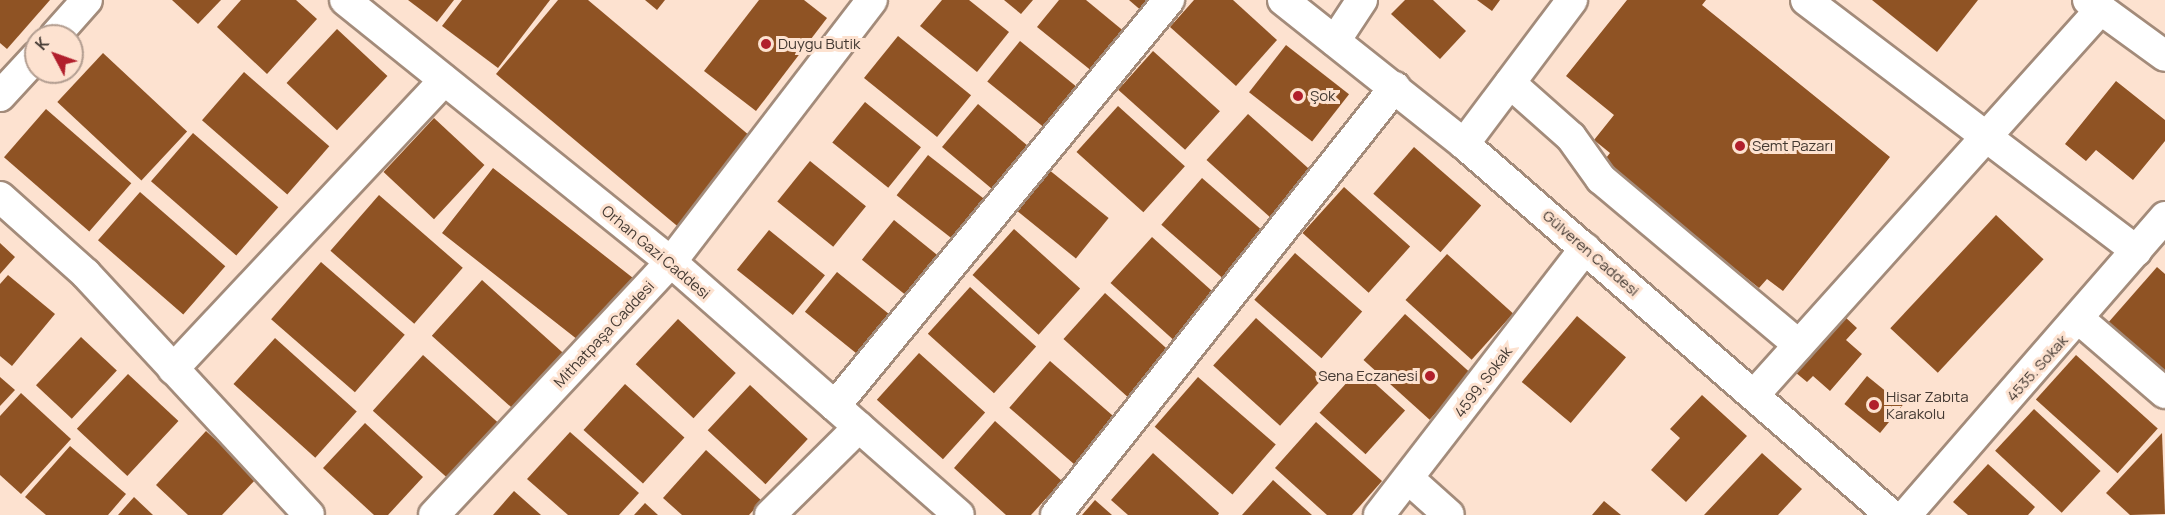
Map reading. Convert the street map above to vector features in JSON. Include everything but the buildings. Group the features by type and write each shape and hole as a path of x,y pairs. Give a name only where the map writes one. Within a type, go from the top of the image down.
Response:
{"street":[{"path":"66,24 87,0"},
{"name":"Orhan Gazi Caddesi","path":"345,0 671,262 959,515"},
{"name":"Mithatpaşa Caddesi","path":"434,515 671,262 872,0"},
{"path":"835,406 1169,0"},
{"name":"Gülveren Caddesi","path":"1283,0 1464,144 1891,515"},
{"path":"1335,41 1362,0"},
{"path":"1464,144 1572,0"},
{"path":"1806,0 2137,251"},
{"path":"1754,395 1986,137 2094,5 2165,56"},
{"path":"0,96 24,70"},
{"path":"173,369 444,80"},
{"path":"1510,82 1571,137 1601,179 1799,345"},
{"path":"1056,515 1395,87"},
{"path":"0,197 86,274 309,515"},
{"name":"4535. Sokak","path":"1906,515 2080,320 2165,217"},
{"name":"4599, Sokak","path":"1379,515 1410,480 1585,248"},
{"path":"2080,320 2165,393"},
{"path":"770,515 859,427"},
{"path":"1410,480 1449,515"}],"place":[{"name":"Duygu Butik","path":"766,44"},
{"name":"Şok","path":"1298,96"},
{"name":"Semt Pazarı","path":"1740,146"},
{"name":"Sena Eczanesi","path":"1430,376"},
{"name":"Hisar Zabıta Karakolu","path":"1874,405"}]}
